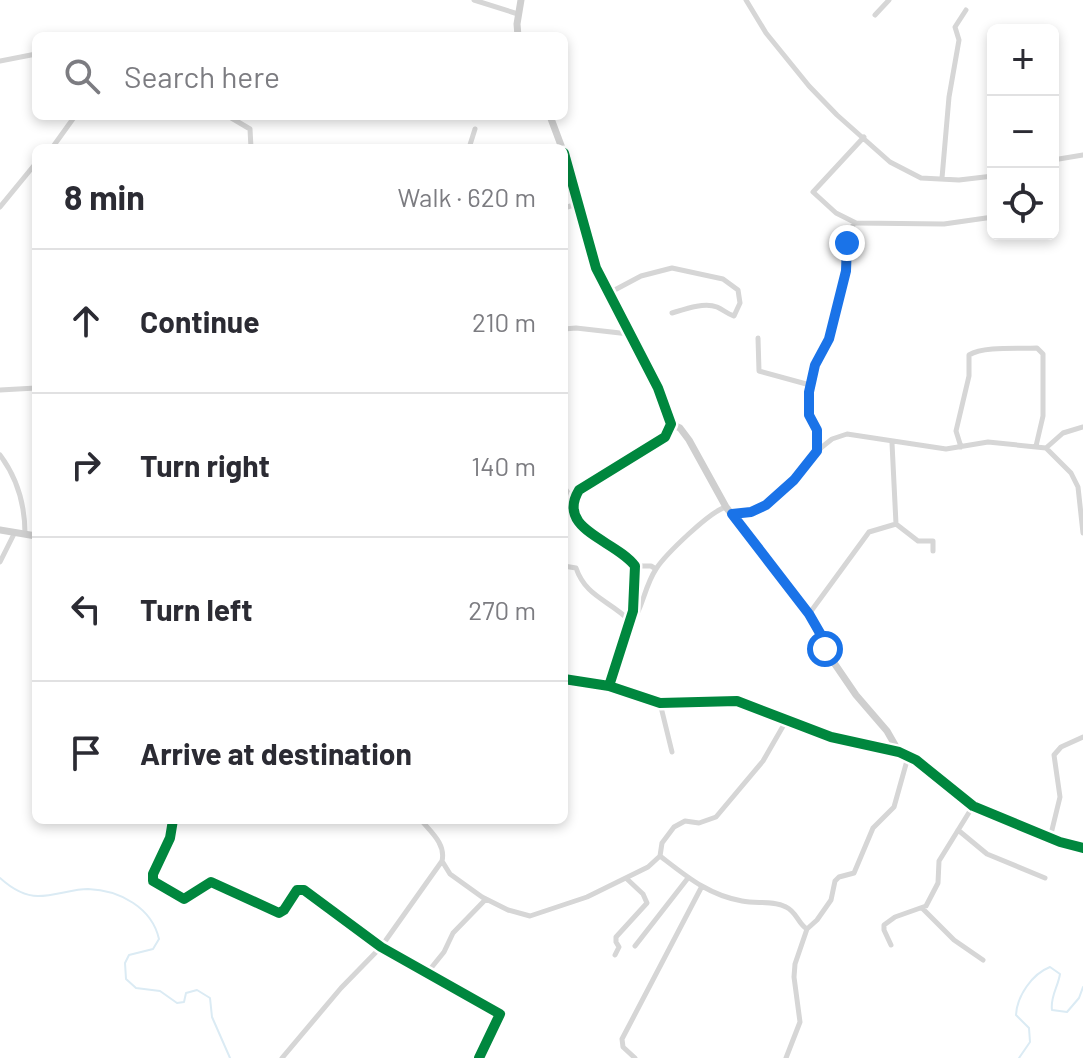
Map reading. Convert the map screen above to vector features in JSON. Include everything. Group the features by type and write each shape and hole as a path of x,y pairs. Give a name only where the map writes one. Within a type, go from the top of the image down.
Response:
{"street":[{"path":"474,0 518,14"},
{"path":"518,32 521,0"},
{"path":"746,0 766,33 795,70 837,115 900,169 921,178 968,180 987,177"},
{"path":"875,15 889,0"},
{"path":"942,178 949,97 959,40 955,27 966,10"},
{"path":"0,61 32,55"},
{"path":"55,144 72,120"},
{"path":"235,120 250,129 251,144"},
{"path":"551,120 560,144"},
{"path":"470,144 475,129"},
{"path":"864,137 813,192 836,213 854,222 944,224 987,218"},
{"path":"1059,159 1083,155"},
{"path":"0,207 32,167"},
{"path":"568,170 596,268 671,420 689,440 729,510 809,614 828,654 856,695 887,731 899,752"},
{"path":"568,207 577,204"},
{"path":"817,451 817,430 809,415 810,385 815,365 829,339 846,271 847,243 854,222"},
{"path":"609,293 641,276 672,268 723,279 738,290 740,303 734,316 718,307 706,305 672,313"},
{"path":"568,329 630,334"},
{"path":"758,338 759,371 810,385"},
{"path":"961,447 956,431 969,376 969,355 974,352 1037,348 1042,352 1043,416 1036,446"},
{"path":"0,390 32,388"},
{"path":"568,508 579,490 665,437 671,420"},
{"path":"1046,448 1063,433 1083,427"},
{"path":"627,630 640,611 656,569 710,515 729,510 751,512 766,505 794,480 817,451 832,439 847,434 946,449 988,442 1046,448 1071,473 1082,493 1083,533"},
{"path":"1022,446 1037,436"},
{"path":"892,443 896,524 918,541 933,541 933,551"},
{"path":"0,455 16,482 24,504 25,534"},
{"path":"568,494 575,517 590,533 619,550 635,566 656,569"},
{"path":"809,614 869,532 896,524"},
{"path":"0,530 32,535"},
{"path":"0,562 15,532"},
{"path":"609,686 635,598 635,566"},
{"path":"568,567 576,568 584,586 612,604 630,621"},
{"path":"568,680 609,686 660,703 737,701 855,744 899,752 916,760 973,806 1050,838 1083,848"},
{"path":"660,703 672,752"},
{"path":"442,861 450,874 486,899 530,916 587,897 640,872 660,856 662,843 674,827 685,821 709,820 723,810 763,761 786,721"},
{"path":"1050,838 1060,797 1054,755 1061,747 1083,737"},
{"path":"786,1058 800,1022 794,977 795,964 807,929 831,900 835,881 854,873 873,828 891,812 908,757"},
{"path":"891,945 884,925 895,917 923,909 938,883 939,861 973,806"},
{"path":"172,824 153,881 184,899 211,882 279,913 300,888 381,947 500,1014 479,1058"},
{"path":"282,1058 341,988 381,947 442,861 444,852 441,844 424,824"},
{"path":"958,830 987,854 1045,878"},
{"path":"660,856 701,888 741,901 783,905 798,916 803,929 807,929"},
{"path":"635,946 688,878"},
{"path":"615,955 619,947 616,937 647,903 643,894 627,879"},
{"path":"635,1058 623,1047 622,1039 701,888"},
{"path":"427,973 444,952 453,933 486,899"},
{"path":"923,909 954,940 983,960"}],"waterway":[{"path":"0,878 27,895 100,890 123,897 142,910 159,939 153,949 129,955 125,963 126,979 136,988 160,991 177,1003 184,1002 186,993 197,990 210,998 212,1017 230,1058"},
{"path":"1019,1058 1030,1042 1029,1028 1016,1015 1017,1008 1022,993 1032,980 1050,967 1060,974 1052,1010 1067,1012 1079,998 1083,987"}],"cycle path":[{"path":"568,167 596,268 658,388 671,424 665,437 579,490 574,504 575,515 581,525 635,566 633,611 609,686"},
{"path":"568,680 609,686 660,703 737,701 831,737 899,752 916,760 973,806 1060,842 1083,848"},
{"path":"172,824 153,881 184,899 211,882 279,913 297,890 304,890 381,947 500,1014 479,1058"}],"route":[{"path":"825,649 824,640 809,614 732,514 751,512 766,505 794,480 817,451 817,430 809,415 809,392 815,365 829,339 846,271 847,243"}]}
